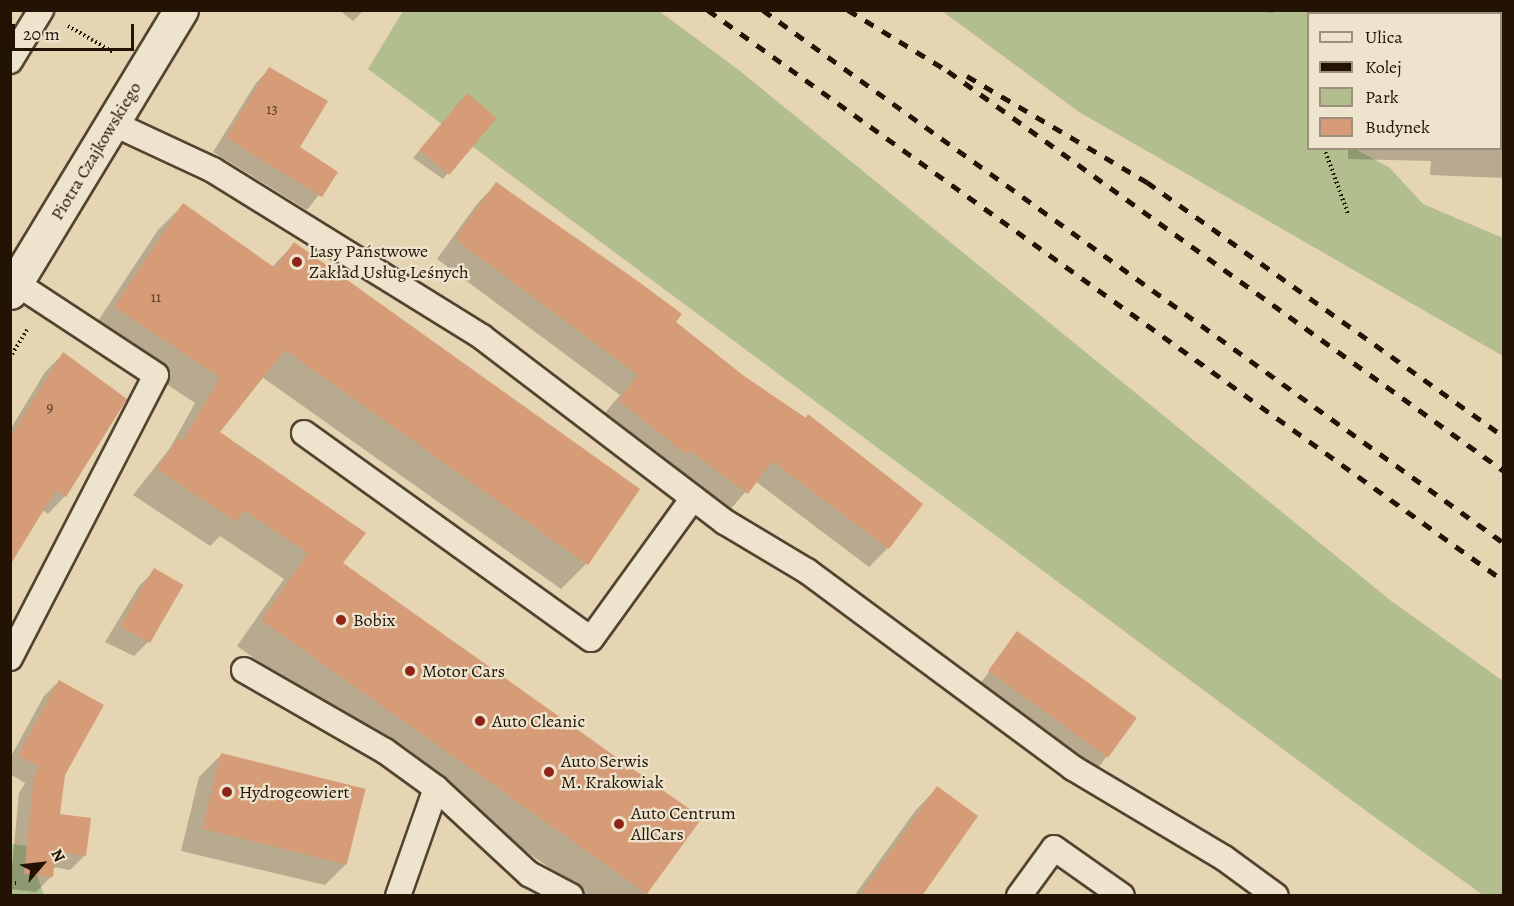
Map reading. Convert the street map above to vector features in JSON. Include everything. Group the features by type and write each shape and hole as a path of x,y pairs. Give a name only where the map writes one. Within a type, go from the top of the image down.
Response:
{"street":[{"name":"Piotra Czajkowskiego","path":"13,288 181,10"}],"lane":[{"path":"10,61 41,10"},
{"path":"112,123 213,170 482,337 725,522 807,571 1073,768 1224,858 1276,896"},
{"path":"10,658 156,375 13,288"},
{"path":"304,433 591,639 693,498"},
{"path":"244,670 385,752 436,788 529,874 571,896"},
{"path":"398,896 436,788"},
{"path":"1019,896 1054,848 1122,896"}],"path":[{"path":"64,23 102,48"},
{"path":"1325,150 1348,214"},
{"path":"10,883 18,883"}],"green space":[{"path":"403,11 659,11 740,71 1390,600 1503,681 1503,895 1483,895 1369,813 368,69"},
{"path":"942,11 1358,11 1307,12 1307,150 1357,150 1390,168 1423,204 1503,238 1503,356 1079,112"},
{"path":"11,844 27,846 44,895 11,896"}],"building":[{"path":"269,67 328,101 300,147 338,172 322,197 226,138"},
{"path":"467,93 497,118 449,175 419,150"},
{"path":"496,182 682,314 676,322 744,376 806,418 808,414 923,504 889,549 772,461 748,494 690,451 687,455 618,400 638,375 455,239"},
{"path":"183,203 275,268 294,242 640,489 588,565 285,350 220,432 366,533 343,563 702,818 647,894 261,620 308,553 244,510 236,522 157,469 179,437 183,441 220,377 114,307"},
{"path":"63,352 127,399 66,497 56,490 10,565 10,438"},
{"path":"154,568 183,585 150,643 121,626"},
{"path":"1017,631 1137,718 1108,758 988,671"},
{"path":"59,680 104,705 65,775 60,814 91,818 86,856 56,851 53,877 24,874 34,777 39,767 18,755"},
{"path":"221,753 366,789 347,865 202,829"},
{"path":"937,786 978,816 922,896 859,896"}],"railway":[{"path":"708,10 1504,581"},
{"path":"763,10 1504,543"},
{"path":"848,10 948,71 1504,471"},
{"path":"967,76 1147,182 1504,437"}],"place":[{"name":"Lasy Państwowe Zakład Usług Leśnych","path":"297,262"},
{"name":"Bobix","path":"341,620"},
{"name":"Motor Cars","path":"410,671"},
{"name":"Auto Cleanic","path":"480,721"},
{"name":"Auto Serwis M. Krakowiak","path":"549,772"},
{"name":"Hydrogeowiert","path":"227,792"},
{"name":"Auto Centrum AllCars","path":"619,824"}]}
